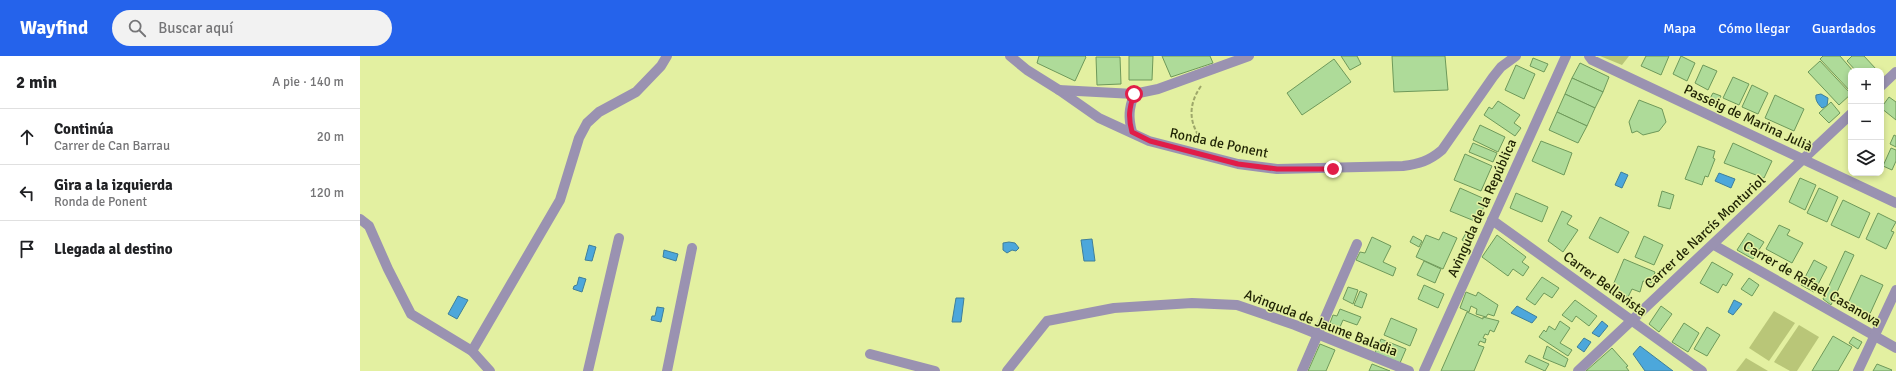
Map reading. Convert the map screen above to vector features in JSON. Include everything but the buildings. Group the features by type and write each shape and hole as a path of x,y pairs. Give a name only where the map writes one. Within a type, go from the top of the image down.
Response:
{"street":[{"path":"472,351 560,200 579,138 587,123 599,112 636,92 661,66 667,56"},
{"name":"Ronda de Ponent","path":"1010,56 1027,70 1099,118 1150,141 1238,164 1277,169 1333,169 1420,164 1433,158 1442,150 1493,76 1501,67 1516,56"},
{"path":"1059,90 1134,94 1158,89 1249,56"},
{"name":"Avinguda de la República","path":"1424,371 1566,56"},
{"name":"Passeig de Marina Julià","path":"1589,56 1599,63 1896,203"},
{"path":"1884,83 1896,72"},
{"path":"1132,132 1129,120 1129,110 1134,94"},
{"name":"Carrer de Narcís Monturiol","path":"1578,371 1630,320 1714,245 1848,117"},
{"path":"360,219 370,226 388,269 411,314 472,351 490,371"},
{"name":"Carrer Bellavista","path":"1492,220 1702,371"},
{"path":"588,371 619,238"},
{"path":"1302,371 1319,335 1357,244"},
{"name":"Carrer de Rafael Casanova","path":"1714,245 1896,348"},
{"path":"667,371 692,248"},
{"path":"1858,371 1896,290"},
{"name":"Avinguda de Jaume Baladia","path":"1007,371 1047,321 1114,308 1192,303 1237,305 1319,335 1409,371"},
{"path":"870,354 935,371"}],"path":[{"path":"1212,70 1194,96 1190,109 1195,131 1219,159"}],"green space":[{"path":"1600,56 1629,56 1622,65"},
{"path":"1774,311 1795,323 1769,361 1749,348"},
{"path":"1799,325 1819,337 1797,371 1790,371 1774,362"},
{"path":"1746,358 1768,371 1736,371"}],"water":[{"path":"1821,94 1828,98 1827,106 1822,108 1816,99 1816,95"},
{"path":"1621,172 1628,175 1622,188 1615,185"},
{"path":"1719,173 1735,179 1731,188 1715,181"},
{"path":"1092,239 1095,261 1084,261 1081,240"},
{"path":"1003,243 1015,243 1019,248 1016,251 1012,250 1007,253 1003,250"},
{"path":"589,245 596,247 592,261 585,260"},
{"path":"664,250 678,254 676,261 663,257"},
{"path":"579,277 586,279 582,292 573,289 574,286 577,285"},
{"path":"458,296 468,300 457,319 448,314"},
{"path":"956,298 964,298 961,322 952,322"},
{"path":"1734,300 1742,304 1733,315 1728,312"},
{"path":"1517,306 1537,317 1532,323 1511,313"},
{"path":"657,307 664,308 661,322 651,320 652,316 655,316"},
{"path":"1602,321 1608,326 1599,337 1592,333"},
{"path":"1584,338 1591,342 1584,352 1577,347"},
{"path":"1640,346 1673,371 1645,371 1633,354"}],"route":[{"path":"1134,94 1129,110 1129,120 1132,132 1150,141 1238,164 1277,169 1333,169"}]}
